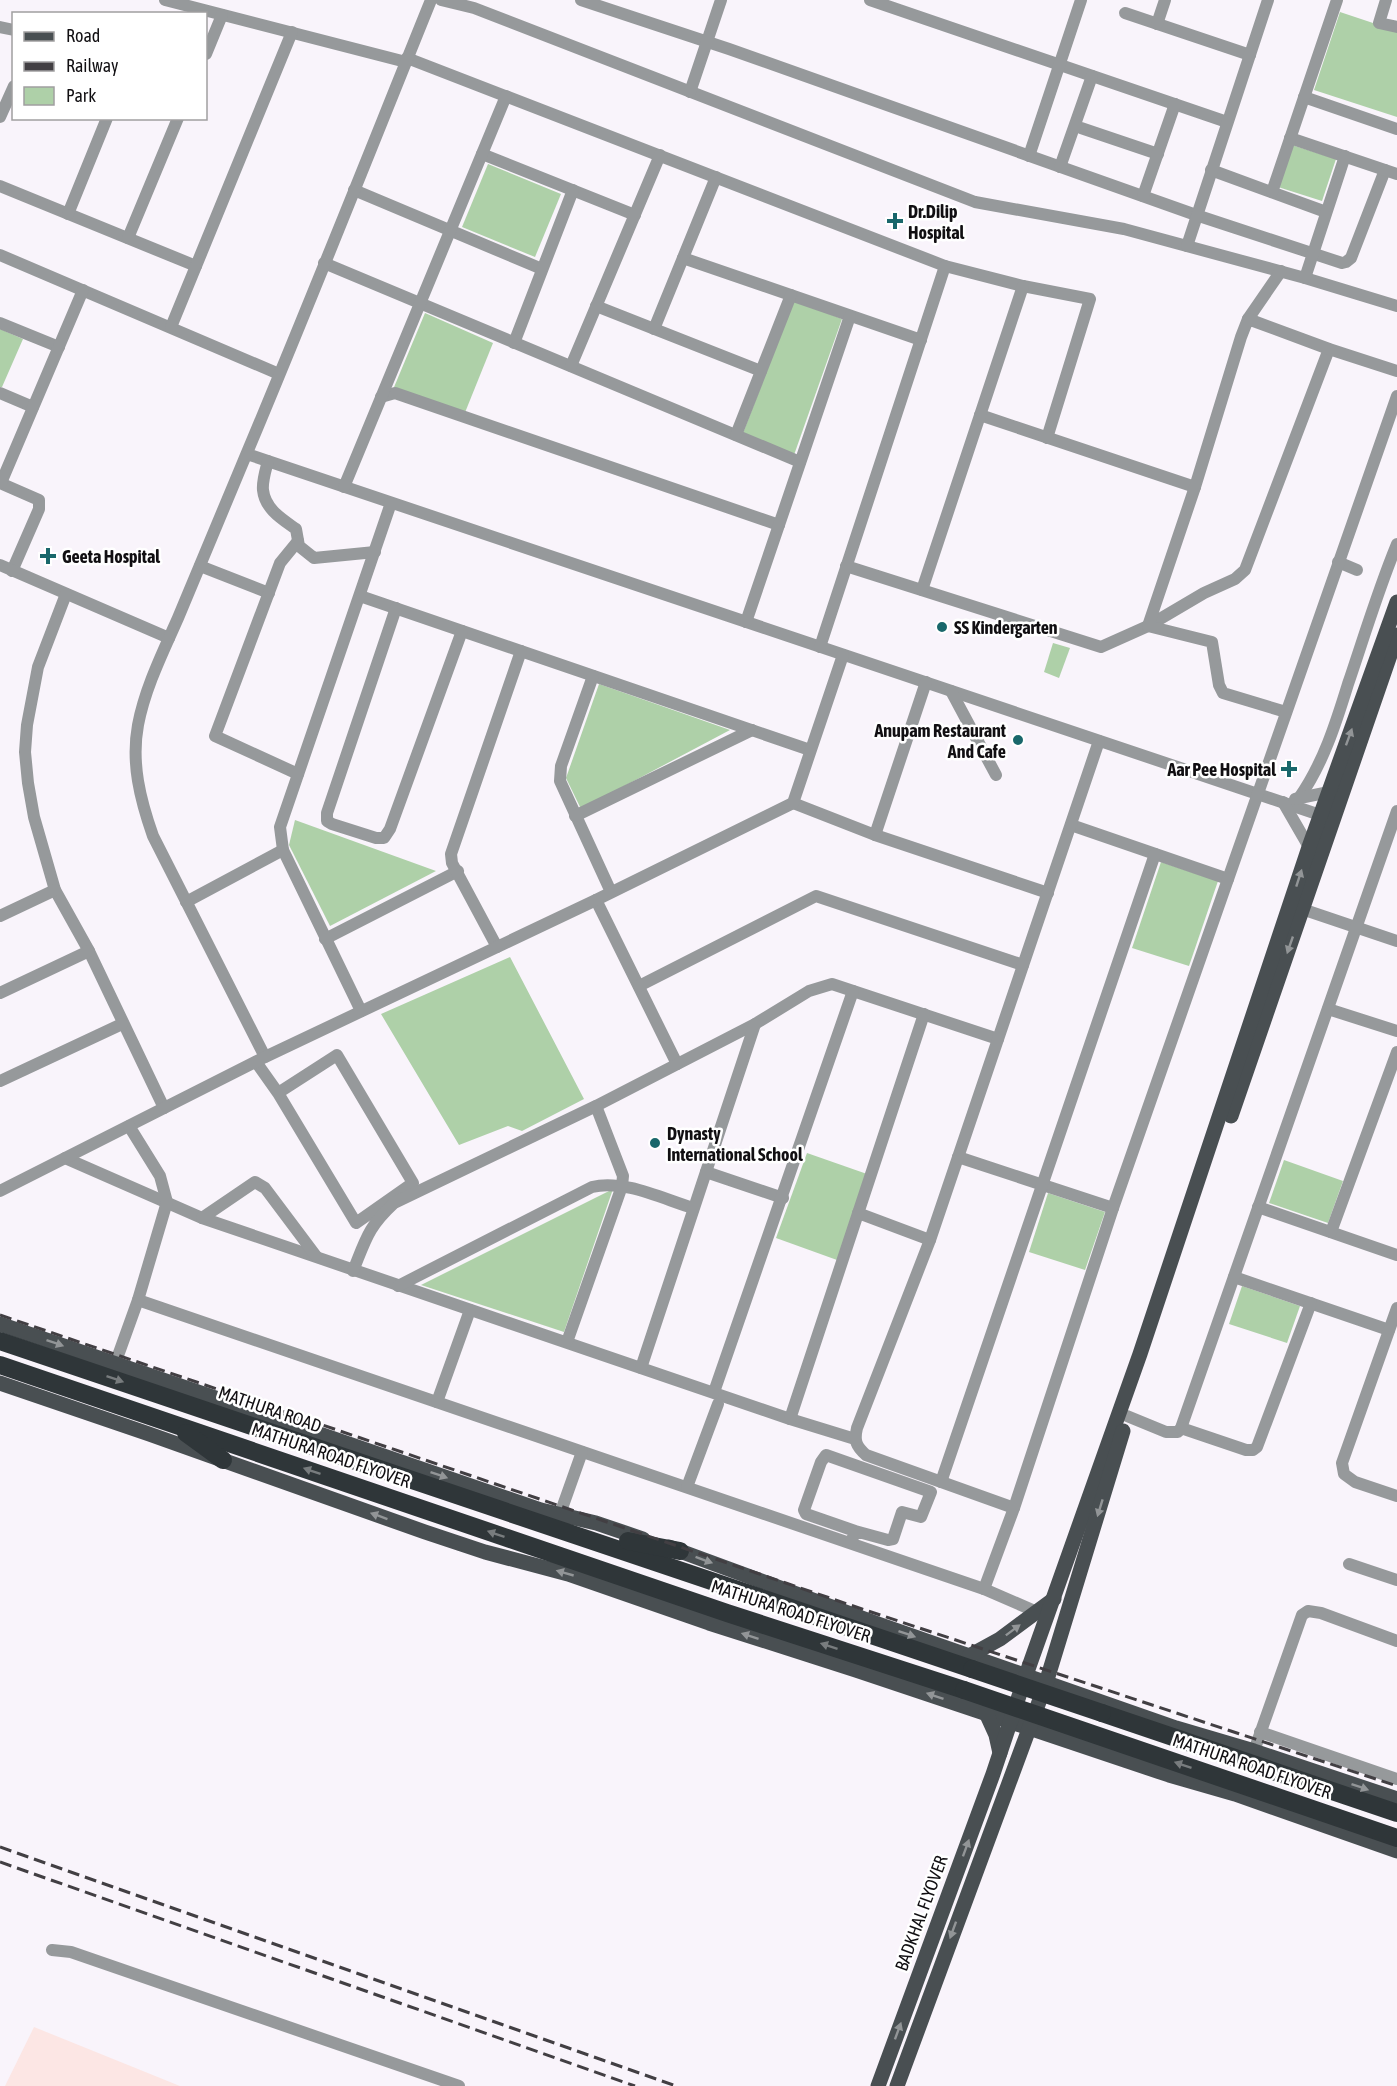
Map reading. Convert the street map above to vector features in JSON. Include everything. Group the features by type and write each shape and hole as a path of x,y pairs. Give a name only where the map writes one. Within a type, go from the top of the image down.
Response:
{"highway":[{"name":"MATHURA ROAD","path":"0,1341 526,1518"},
{"path":"0,1365 172,1423 223,1460"},
{"name":"MATHURA ROAD FLYOVER","path":"172,1423 591,1566 982,1707 1397,1838"},
{"name":"MATHURA ROAD FLYOVER","path":"526,1518 1397,1813"},
{"path":"526,1518 574,1526 648,1546 680,1551"}],"main road":[{"path":"1296,907 1309,847 1327,817 1329,792 1397,602"},
{"path":"1296,907 1327,817 1397,635"},
{"name":"BADKHAL FLYOVER","path":"897,2086 1046,1683 1127,1416 1296,907"},
{"name":"BADKHAL FLYOVER","path":"878,2086 993,1774 1296,907"},
{"path":"0,1324 523,1503 597,1523 680,1551 1176,1728 1254,1751 1397,1799"},
{"path":"0,1383 445,1539 484,1552 568,1574 709,1623 982,1707 1029,1728 1169,1776 1235,1794 1397,1851"},
{"path":"969,1656 1000,1639 1054,1599"},
{"path":"982,1707 991,1691 993,1680 991,1663"},
{"path":"1085,1747 1078,1736 1080,1720 1088,1704 1096,1700"},
{"path":"982,1707 996,1735 1000,1753"},
{"path":"1019,1757 1036,1743 1048,1744 1130,1772 1169,1776"}],"street":[{"path":"165,0 406,60 506,96 945,266 1023,286 1090,299 1047,438"},
{"path":"278,1093 337,1055 413,1183 356,1222 278,1093 153,836 142,804 135,754 143,706 169,638 247,454 431,0"},
{"path":"441,0 474,8 975,202 1124,229 1305,278 1397,306"},
{"path":"581,0 615,5 707,42 1196,215 1313,254 1342,263 1347,262 1351,258 1391,172 1290,138"},
{"path":"690,92 721,0"},
{"path":"870,0 1227,122"},
{"path":"1029,156 1081,0"},
{"path":"1157,24 1165,0"},
{"path":"1187,246 1268,0"},
{"path":"1272,192 1337,0"},
{"path":"1386,0 1379,23 1397,27"},
{"path":"1125,13 1250,55"},
{"path":"207,52 222,15"},
{"path":"171,327 292,32"},
{"path":"1060,167 1092,76"},
{"path":"0,117 12,90"},
{"path":"344,487 506,96"},
{"path":"1304,97 1397,129"},
{"path":"1143,196 1175,104"},
{"path":"68,214 106,120"},
{"path":"128,238 177,120"},
{"path":"1082,128 1158,154"},
{"path":"482,154 635,215"},
{"path":"571,366 660,155"},
{"path":"1305,278 1345,156"},
{"path":"1211,171 1326,212"},
{"path":"654,329 716,177"},
{"path":"0,186 196,266"},
{"path":"354,190 542,269"},
{"path":"514,343 573,190"},
{"path":"0,255 279,374"},
{"path":"683,258 921,340"},
{"path":"324,263 800,462"},
{"path":"820,647 945,266"},
{"path":"1148,626 1248,319 1281,272"},
{"path":"922,590 1023,286"},
{"path":"83,290 1,483 39,500 39,509 6,568 169,638"},
{"path":"736,435 791,295"},
{"path":"596,306 761,371"},
{"path":"746,622 850,316"},
{"path":"1248,319 1397,371"},
{"path":"0,323 59,347"},
{"path":"846,566 1101,647 1148,626 1204,593 1235,579 1245,570 1329,349"},
{"path":"0,393 33,407"},
{"path":"381,397 395,393 779,525"},
{"path":"984,1589 1014,1508 1113,1208 1397,396"},
{"path":"980,416 1195,487"},
{"path":"247,454 1327,817"},
{"path":"268,461 262,488 276,515 296,529 299,546 314,558 375,552"},
{"path":"361,1011 283,850 280,826 392,503"},
{"path":"298,541 280,563 215,736 298,774"},
{"path":"1299,798 1320,763 1340,711 1383,577 1397,544"},
{"path":"1338,562 1357,570"},
{"path":"200,566 269,593"},
{"path":"66,594 38,667 27,725 25,752 34,817 55,890 89,951 164,1108"},
{"path":"360,596 810,750"},
{"path":"396,608 327,813 327,821 333,824 376,838 384,838 390,829 462,631"},
{"path":"1148,626 1212,642 1219,685 1224,693 1286,711"},
{"path":"497,947 452,863 451,854 521,651"},
{"path":"0,1191 261,1059 596,900 792,803 843,655"},
{"path":"593,676 561,766 560,781 611,892"},
{"path":"875,835 926,682"},
{"path":"951,691 996,775"},
{"path":"575,816 752,730"},
{"path":"1014,1508 866,1455 858,1448 855,1439 857,1428 930,1240 1099,741"},
{"path":"1283,802 1329,792"},
{"path":"1283,802 1309,847"},
{"path":"792,803 875,835 1048,893"},
{"path":"1127,1416 1166,1432 1178,1432 1181,1428 1397,811"},
{"path":"1071,825 1228,879"},
{"path":"186,902 283,850"},
{"path":"941,1482 1155,854"},
{"path":"325,939 458,871"},
{"path":"0,916 55,890"},
{"path":"639,986 816,896 1023,965"},
{"path":"596,900 677,1064"},
{"path":"1296,907 1397,941"},
{"path":"0,993 89,951"},
{"path":"353,1271 370,1228 394,1203 596,1106 754,1024 809,991 832,984 998,1039"},
{"path":"687,1487 853,991"},
{"path":"1328,1009 1397,1031"},
{"path":"790,1419 924,1014"},
{"path":"0,1081 122,1024"},
{"path":"641,1368 754,1024"},
{"path":"1331,1233 1397,1052"},
{"path":"567,1342 620,1198 622,1186 623,1176 596,1106"},
{"path":"115,1364 138,1299 167,1202 160,1176 129,1126"},
{"path":"65,1158 202,1218 567,1342 716,1398 855,1439"},
{"path":"958,1158 1113,1208"},
{"path":"706,1172 783,1198"},
{"path":"202,1218 255,1182 265,1188 316,1256"},
{"path":"398,1286 591,1187 604,1184 622,1186 693,1208"},
{"path":"1258,1207 1397,1255"},
{"path":"858,1213 930,1240"},
{"path":"1234,1277 1389,1330"},
{"path":"138,1299 687,1487 853,1537 892,1539 902,1512 921,1517 931,1492 830,1456 826,1455 821,1462 804,1510 806,1514 853,1537 1037,1612"},
{"path":"1181,1428 1246,1450 1253,1450 1257,1447 1311,1303"},
{"path":"1397,1308 1342,1463 1344,1474 1355,1482 1397,1496"},
{"path":"437,1402 470,1310"},
{"path":"830,1456 837,1434"},
{"path":"560,1514 582,1452"},
{"path":"1349,1564 1397,1580"},
{"path":"1254,1751 1302,1615 1308,1611 1320,1613 1397,1641"},
{"path":"1260,1732 1397,1779"},
{"path":"52,1950 82,1955 459,2086"}],"shaded area":[{"path":"34,2027 180,2086 5,2086"}],"green space":[{"path":"1340,12 1397,31 1397,117 1314,90"},
{"path":"1292,145 1336,159 1322,201 1278,187"},
{"path":"488,164 561,194 535,257 462,227"},
{"path":"794,300 842,319 794,455 743,433"},
{"path":"425,313 493,343 464,415 392,392"},
{"path":"0,329 23,339 2,387 0,387"},
{"path":"1053,643 1070,648 1059,678 1044,672"},
{"path":"599,684 730,730 581,809 566,778"},
{"path":"295,820 436,871 330,926 289,845"},
{"path":"1161,862 1218,881 1189,966 1132,948"},
{"path":"510,957 584,1099 522,1131 508,1126 459,1145 381,1014"},
{"path":"807,1153 867,1174 837,1260 776,1238"},
{"path":"1284,1160 1343,1181 1328,1223 1269,1203"},
{"path":"613,1189 564,1332 421,1285"},
{"path":"1048,1193 1105,1212 1085,1270 1029,1252"},
{"path":"1242,1286 1300,1306 1287,1343 1229,1324"}],"railway":[{"path":"0,1315 862,1609 1397,1786"},
{"path":"0,1847 676,2086"},
{"path":"0,1862 635,2086"}],"place":[{"name":"Dr.Dilip Hospital","path":"895,221"},
{"name":"Geeta Hospital","path":"48,556"},
{"name":"SS Kindergarten","path":"942,627"},
{"name":"Anupam Restaurant And Cafe","path":"1018,740"},
{"name":"Aar Pee Hospital","path":"1289,769"},
{"name":"Dynasty International School","path":"655,1143"}]}
